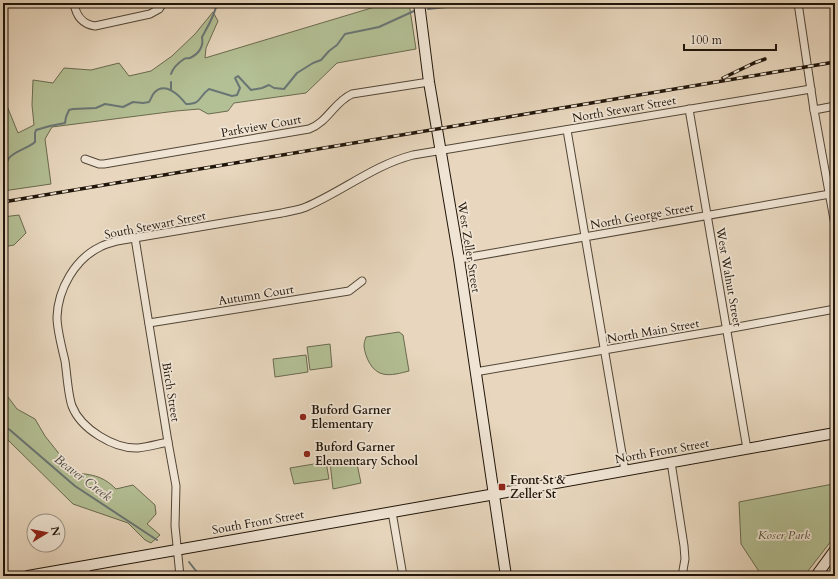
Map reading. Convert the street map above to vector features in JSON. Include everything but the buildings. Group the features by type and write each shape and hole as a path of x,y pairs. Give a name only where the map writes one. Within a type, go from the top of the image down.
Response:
{"street":[{"path":"74,3 76,13 82,21 90,26 150,14 159,9 163,3"},
{"name":"West Zeller Street","path":"419,3 429,82 459,259 506,576"},
{"path":"798,3 814,110 832,198 835,224"},
{"name":"Parkview Court","path":"85,159 99,164 104,164 309,129 318,126 344,99 352,94 429,82"},
{"name":"North Stewart Street","path":"440,151 811,89"},
{"path":"814,110 835,106"},
{"name":"West Walnut Street","path":"689,109 747,449"},
{"path":"567,130 625,471"},
{"name":"South Stewart Street","path":"168,442 137,448 112,443 91,430 80,420 72,406 57,318 59,302 66,283 75,268 99,247 117,241 282,213 305,207 384,164 407,157 440,151"},
{"name":"North George Street","path":"459,259 708,216 832,198"},
{"name":"Birch Street","path":"135,238 176,486 175,526 180,576"},
{"name":"Autumn Court","path":"149,323 349,291 362,281"},
{"name":"North Main Street","path":"475,372 835,310"},
{"name":"North Front Street","path":"494,494 835,433"},
{"path":"671,462 684,546 685,559 682,576"},
{"name":"South Front Street","path":"28,576 87,571 178,550 494,494"},
{"path":"392,512 403,576"},
{"path":"816,576 835,550"}],"green space":[{"path":"388,3 409,3 416,49 337,63 306,93 234,103 228,111 208,114 199,109 176,111 52,127 45,139 51,184 3,191 3,107 7,106 18,133 34,125 32,105 33,80 53,83 64,68 91,70 119,63 129,76 151,71 172,56 195,34 213,12 218,21 206,48 205,58"},
{"path":"19,215 26,233 14,245 3,247 3,217"},
{"path":"399,332 403,335 409,371 389,375 379,373 372,367 366,355 364,343 366,337"},
{"path":"330,344 332,367 310,370 307,347"},
{"path":"306,355 308,372 275,377 273,359"},
{"path":"8,397 17,409 35,419 45,436 64,460 71,473 101,478 116,489 133,485 155,505 156,514 147,524 160,535 151,543 145,540 128,523 73,504 9,441 3,437 3,400"},
{"path":"326,462 329,479 294,484 290,468"},
{"path":"330,462 357,464 361,483 333,489"},
{"name":"Koser Park","path":"833,484 835,492 835,536 804,576 762,576 741,544 739,502"}],"waterway":[{"path":"171,74 180,62 185,58 190,58 200,49 202,37 213,16 217,3"},
{"path":"428,9 484,3"},
{"path":"3,170 12,155 35,142 36,130 65,123 69,110 96,108 105,104 123,107 133,102 149,102 154,93 163,88 176,93 186,104 195,103 209,89 232,96 237,95 240,88 235,78 238,76 251,90 269,85 274,88 284,89 297,73 321,60 337,45 345,34 379,27 414,11"},
{"path":"171,82 171,90"},
{"name":"Beaver Creek","path":"3,426 10,430 75,486 157,540"},
{"name":"Beaver Creek","path":"189,562 200,576"}],"railway":[{"path":"723,78 765,59"},
{"path":"3,202 835,62"}],"place":[{"name":"Buford Garner Elementary","path":"303,417"},
{"name":"Buford Garner Elementary School","path":"307,454"},
{"name":"Front St & Zeller St","path":"502,487"}]}
